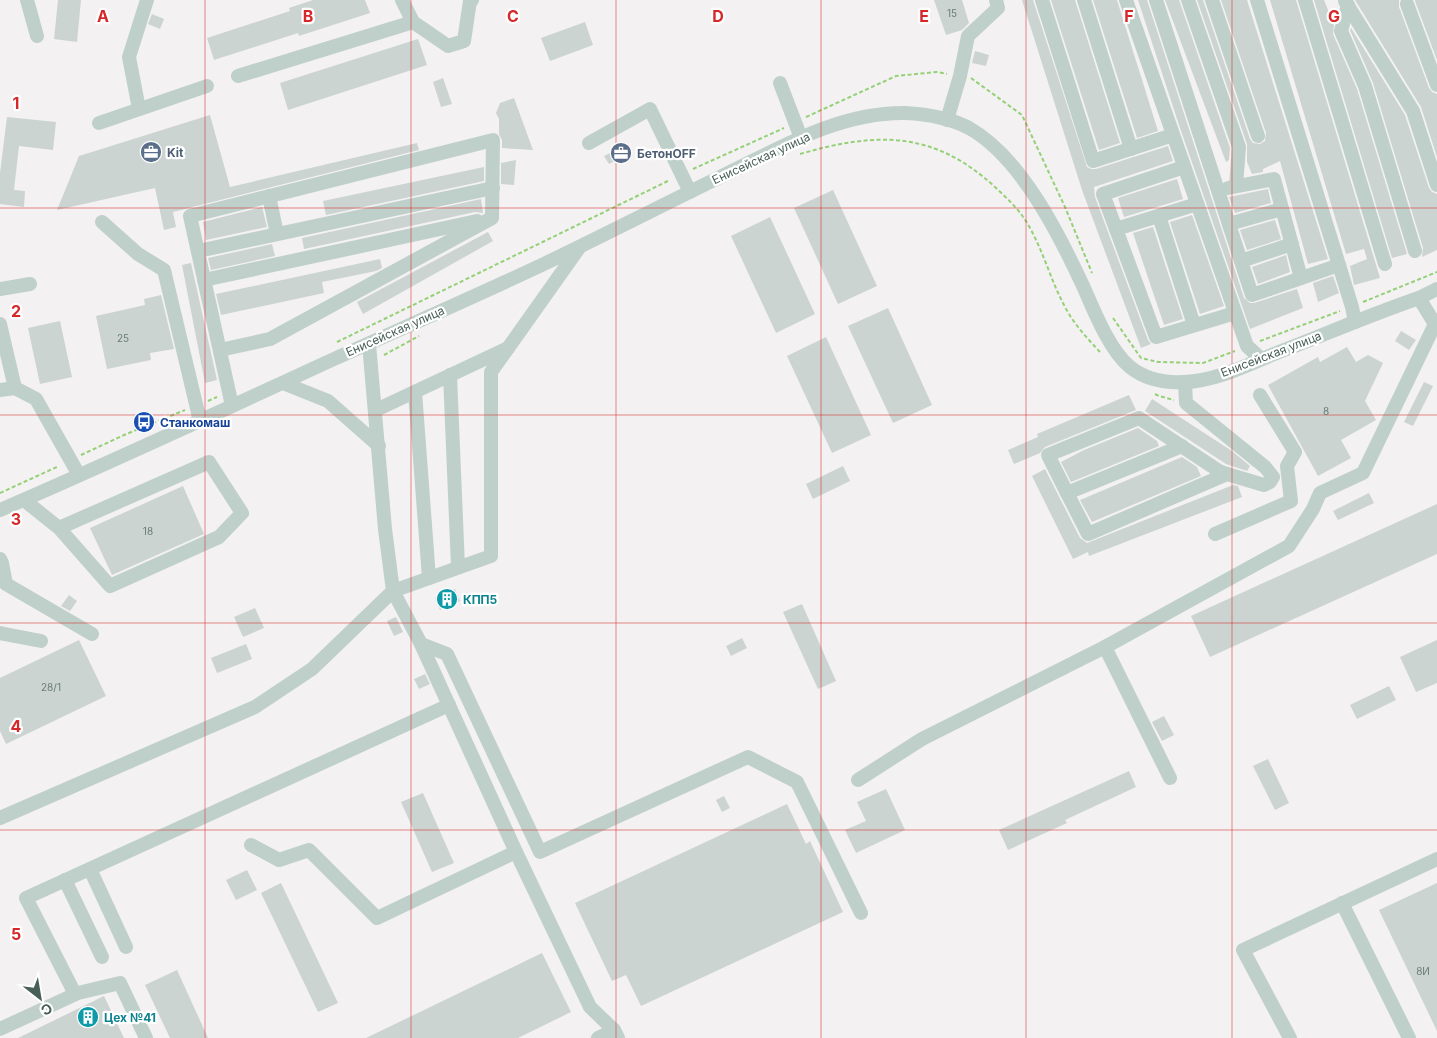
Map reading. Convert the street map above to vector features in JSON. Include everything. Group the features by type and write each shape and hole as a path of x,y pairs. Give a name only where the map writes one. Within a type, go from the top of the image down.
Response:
{"street":[{"path":"27,0 36,36"},
{"path":"139,109 129,56 147,0"},
{"path":"402,0 413,22 448,46 464,41 470,0"},
{"path":"947,120 960,76 968,36 998,8 996,0"},
{"path":"1042,0 1093,161 1173,135"},
{"path":"1084,0 1131,148"},
{"path":"1126,0 1247,346 1261,359"},
{"path":"1156,0 1252,295 1339,265"},
{"path":"1188,0 1239,147 1236,186"},
{"path":"1212,0 1258,136"},
{"path":"1257,0 1355,322"},
{"path":"1305,0 1385,264"},
{"path":"1346,3 1413,111 1437,185"},
{"path":"1346,3 1341,31 1365,86 1415,251"},
{"path":"1407,4 1437,85"},
{"path":"238,76 413,22"},
{"path":"780,83 801,138"},
{"path":"98,123 207,86"},
{"path":"589,143 650,109 690,192"},
{"name":"Енисейская улица","path":"0,510 369,344 581,245 801,138 849,119 878,114 907,113 947,120 967,127 1004,156 1034,194 1066,249 1097,318 1120,357 1125,363 1144,376 1160,381 1197,381 1239,369 1419,298 1437,288"},
{"path":"232,406 190,216 493,140 492,218"},
{"path":"1184,167 1103,194 1156,336 1235,313"},
{"path":"1218,190 1274,179 1301,278"},
{"path":"198,250 493,188"},
{"path":"270,196 277,234"},
{"path":"1116,229 1197,204"},
{"path":"1229,224 1282,209"},
{"path":"1159,216 1194,325"},
{"path":"204,280 492,218"},
{"path":"220,350 270,339 492,218"},
{"path":"102,222 138,254 164,270 200,421"},
{"path":"1241,261 1292,244"},
{"path":"0,818 255,707 312,669 393,591 491,556 491,372 581,245"},
{"path":"0,289 30,284"},
{"path":"858,780 922,739 1105,647 1289,546 1314,509 1320,492 1362,473 1436,324 1419,298"},
{"path":"0,324 15,388"},
{"path":"369,344 385,529 393,591 421,644 516,852 590,1007 616,1034"},
{"path":"376,410 508,347"},
{"path":"450,374 458,568"},
{"path":"1184,382 1186,403 1265,467 1273,477 1270,482 1264,485 1218,470 1140,418 1048,455 1088,534 1227,474"},
{"path":"283,383 328,401 379,446"},
{"path":"0,390 15,388 36,399 79,475"},
{"path":"415,392 429,578"},
{"path":"1260,395 1295,452 1287,466 1291,501"},
{"path":"1067,493 1182,446"},
{"path":"24,500 60,528 110,586 219,537 242,513 209,462 60,528"},
{"path":"1215,534 1291,501 1314,509"},
{"path":"0,559 6,584 92,634"},
{"path":"0,633 41,641"},
{"path":"421,644 447,654 540,852 748,757 798,782 861,913"},
{"path":"1105,647 1170,778"},
{"path":"75,994 26,898 449,706"},
{"path":"251,845 279,860 309,850 377,918 516,852"},
{"path":"1290,1038 1242,950 1437,859"},
{"path":"90,869 126,947"},
{"path":"65,880 102,957"},
{"path":"1342,903 1409,1038"},
{"path":"0,1029 75,994 120,983 146,1038"},
{"path":"598,1038 616,1034"}],"path":[{"path":"332,345 682,174 896,76 937,72 973,78 1022,115 1065,207 1094,277"},
{"path":"800,154 832,145 881,138 917,142 946,153 981,175 1018,209 1032,230 1064,305 1081,332 1105,357"},
{"path":"1109,312 1141,358 1158,362 1204,363 1352,307 1437,272"},
{"path":"371,362 423,334"},
{"path":"1151,391 1159,396 1186,403"},
{"path":"0,493 124,435 229,392"}],"building":[{"path":"58,0 81,0 77,42 54,39"},
{"path":"313,0 365,0 370,13 299,36 298,33 214,60 207,38 290,11 289,8"},
{"path":"934,0 962,0 969,23 962,30 946,35"},
{"path":"1022,0 1033,0 1087,167 1096,169 1168,146 1173,161 1094,187 1095,197 1151,344 1141,348 1082,190"},
{"path":"1051,0 1075,0 1120,143 1099,150"},
{"path":"1093,0 1117,0 1158,131 1137,138"},
{"path":"1138,0 1147,0 1244,298 1250,303 1254,303 1297,289 1303,308 1250,329"},
{"path":"1165,0 1179,0 1230,148 1229,160 1226,162"},
{"path":"1197,0 1203,0 1250,139 1253,143 1260,144 1265,141 1266,133 1221,0 1247,0 1328,259 1308,264 1280,161 1263,169 1263,172 1252,174 1247,162 1247,144"},
{"path":"1270,0 1296,0 1380,278 1354,285 1350,266 1367,259 1364,249 1346,254"},
{"path":"1314,0 1324,0 1334,25 1333,34 1357,89 1407,254 1392,258"},
{"path":"1355,0 1399,0 1399,7 1429,88 1437,94 1437,157 1421,107"},
{"path":"1437,0 1437,60 1415,1"},
{"path":"152,14 164,19 160,29 148,24"},
{"path":"585,22 593,45 550,61 541,38"},
{"path":"1351,28 1405,115 1429,188 1437,194 1437,250 1422,257 1423,248 1373,83 1350,30"},
{"path":"418,39 427,65 288,110 280,83"},
{"path":"975,51 989,55 986,66 972,63"},
{"path":"443,78 452,104 441,107 433,82"},
{"path":"514,98 533,150 502,148 502,140 499,134 499,119 496,113 500,103"},
{"path":"210,115 230,187 417,143 419,150 173,212 176,227 164,230 155,188 57,210 79,156"},
{"path":"7,117 56,122 53,150 19,146 14,190 25,191 24,207 0,204 0,173"},
{"path":"624,146 628,154 609,164 604,156"},
{"path":"516,160 514,185 501,184 501,163"},
{"path":"484,167 484,181 326,215 323,201"},
{"path":"1177,179 1183,199 1124,217 1118,198"},
{"path":"1268,189 1271,203 1235,213 1229,197"},
{"path":"833,190 877,286 838,304 794,208"},
{"path":"481,199 483,213 475,212 304,249 302,238"},
{"path":"262,207 267,227 206,240 203,222"},
{"path":"1192,215 1224,306 1200,314 1170,222"},
{"path":"770,217 815,314 776,333 731,236"},
{"path":"1275,220 1281,239 1247,250 1240,230"},
{"path":"1153,227 1183,319 1164,325 1133,233"},
{"path":"488,232 493,241 363,314 357,302"},
{"path":"272,244 275,256 211,270 208,258"},
{"path":"1286,255 1290,272 1258,284 1252,267"},
{"path":"380,259 382,268 376,271 322,282 324,293 221,315 216,294"},
{"path":"191,263 217,380 205,383 182,265"},
{"path":"1333,276 1339,293 1318,302 1313,283"},
{"path":"161,295 174,349 150,353 151,360 107,369 96,316 145,305 144,299"},
{"path":"888,308 932,405 893,423 848,326"},
{"path":"60,321 72,377 40,384 28,328"},
{"path":"1401,331 1416,340 1409,350 1395,341"},
{"path":"826,337 871,435 832,453 787,356"},
{"path":"1347,347 1356,362 1368,355 1383,363 1365,401 1376,420 1341,440 1351,458 1318,476 1268,385 1318,357 1320,362"},
{"path":"1424,382 1433,386 1413,426 1404,422"},
{"path":"1129,395 1136,410 1045,447 1040,453 1014,464 1008,450 1038,437 1037,434"},
{"path":"1152,399 1232,451 1250,466 1247,471 1226,464 1145,411"},
{"path":"1138,428 1157,441 1159,446 1071,482 1061,462 1084,450"},
{"path":"1182,457 1197,467 1201,476 1092,522 1080,500"},
{"path":"843,466 850,481 813,499 806,484"},
{"path":"1045,469 1080,538 1087,543 1233,485 1238,486 1242,497 1089,556 1088,552 1073,559 1032,476"},
{"path":"183,486 204,534 112,575 90,528"},
{"path":"1369,493 1374,503 1338,520 1333,511"},
{"path":"1437,504 1437,554 1210,657 1191,616"},
{"name":"КПП5","path":"455,589 460,601 440,610 435,598"},
{"path":"69,595 77,601 70,611 61,606"},
{"path":"802,604 836,681 818,689 783,612"},
{"path":"255,608 264,628 243,637 234,617"},
{"path":"396,617 403,632 394,636 387,621"},
{"path":"742,638 747,648 731,656 726,646"},
{"path":"79,640 106,696 6,744 0,731 0,678"},
{"path":"1437,640 1437,683 1416,692 1400,657"},
{"path":"246,644 252,659 217,673 211,658"},
{"path":"425,674 430,684 419,689 414,679"},
{"path":"1389,686 1396,700 1357,719 1350,705"},
{"path":"1164,716 1174,735 1162,741 1152,722"},
{"path":"1268,759 1289,803 1275,810 1253,766"},
{"path":"1129,771 1136,787 1065,820 1067,823 1008,850 999,830"},
{"path":"886,789 905,830 856,853 845,830 866,821 857,802"},
{"path":"423,793 454,863 432,872 401,802"},
{"path":"724,796 730,808 722,812 716,800"},
{"path":"787,804 806,844 810,841 843,912 641,1006 626,975 612,981 575,903"},
{"path":"247,870 257,890 236,900 226,880"},
{"path":"281,883 338,1003 318,1012 261,893"},
{"path":"1437,883 1437,1031 1379,910"},
{"path":"542,953 571,1012 518,1038 366,1038"},
{"path":"177,970 208,1038 170,1038 145,985"},
{"name":"Цех №41","path":"104,996 124,1038 18,1038"}],"place":[{"name":"Kit","path":"151,152"},
{"name":"БетонOFF","path":"621,153"},
{"name":"Станкомаш","path":"144,422"},
{"name":"КПП5","path":"447,599"},
{"name":"Цех №41","path":"88,1017"}]}
